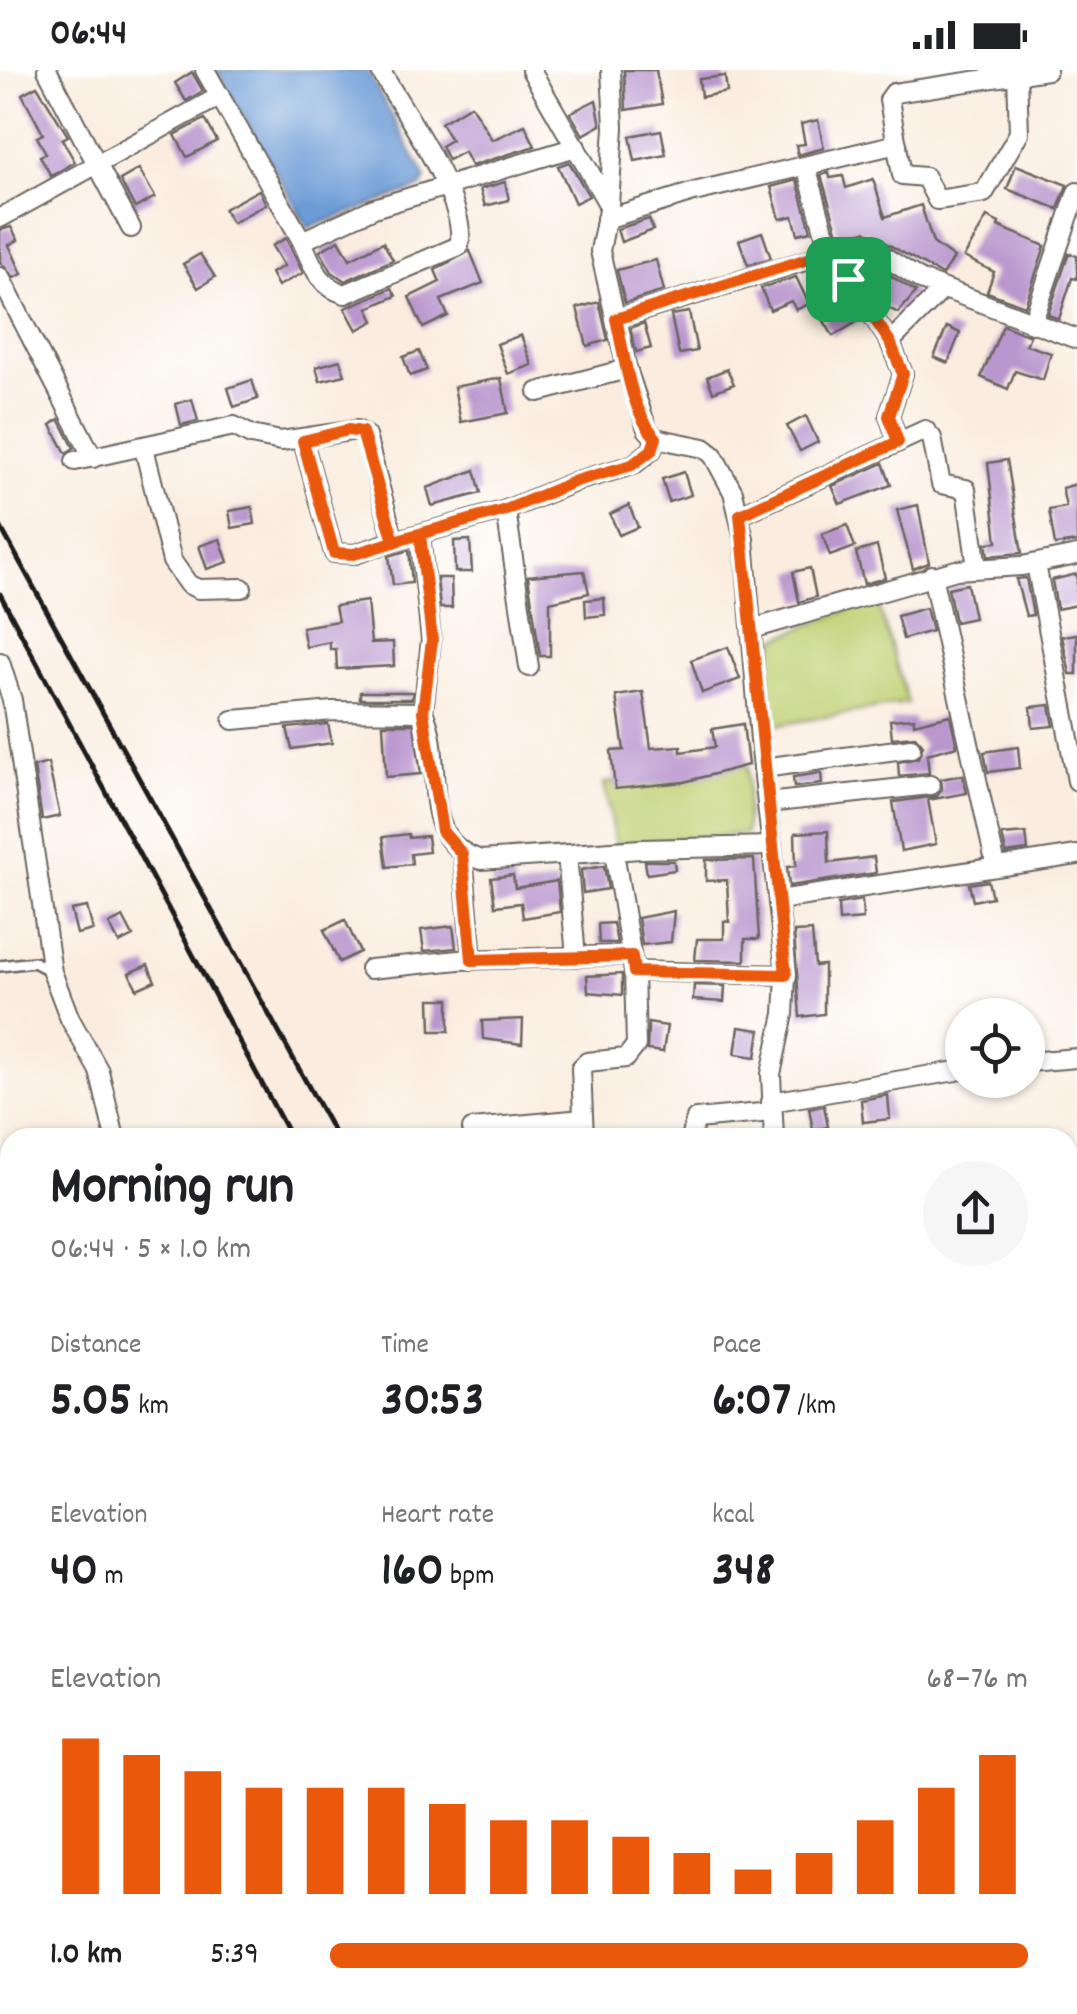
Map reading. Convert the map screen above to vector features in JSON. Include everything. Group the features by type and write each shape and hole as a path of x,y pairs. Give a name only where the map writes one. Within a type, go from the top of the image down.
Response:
{"street":[{"path":"47,70 131,228"},
{"path":"205,70 327,287 351,293 460,246 462,230 446,187 380,70"},
{"path":"531,70 607,212"},
{"path":"611,70 614,127 600,251 627,369 648,429 656,438 704,448 714,456 740,515 786,975 771,1107 773,1128"},
{"path":"1017,74 1019,132 984,193 937,200 926,177 902,176 889,100 894,93 1017,74 1047,70"},
{"path":"0,218 220,96"},
{"path":"607,212 897,144"},
{"path":"302,241 374,208 576,148"},
{"path":"806,166 830,252 890,342 903,374 889,416 898,442"},
{"path":"1032,324 1072,224 1077,192"},
{"path":"616,319 863,243 943,288 1077,339"},
{"path":"0,277 84,460 234,426 251,436 303,441 348,430 362,432 394,541"},
{"path":"890,342 943,288"},
{"path":"538,392 627,369"},
{"path":"740,515 925,430 930,433 941,484 966,490 977,568"},
{"path":"303,441 334,553 354,554 506,510 576,481 632,465 652,450 656,438"},
{"path":"144,448 172,561 180,573 198,589 242,588"},
{"path":"506,510 529,666"},
{"path":"420,534 432,640 423,712 442,831 462,854 481,860 772,846"},
{"path":"752,628 932,575 1036,564 1077,555"},
{"path":"1036,564 1070,709 1077,781"},
{"path":"932,575 996,866"},
{"path":"0,662 12,700 52,972 70,1019 99,1072 112,1128"},
{"path":"233,720 332,712 423,712"},
{"path":"764,768 910,748"},
{"path":"767,802 930,785"},
{"path":"584,1128 581,1068 587,1062 633,1054 633,964 614,852"},
{"path":"462,854 472,960"},
{"path":"567,855 576,957"},
{"path":"779,900 1077,856"},
{"path":"370,969 472,960 576,957 786,975"},
{"path":"1045,1061 1077,1058"},
{"path":"693,1128 696,1119 945,1073"}],"lane":[{"path":"0,966 34,962 52,972"}],"green space":[{"path":"876,598 908,703 772,726 767,665 775,639"},
{"path":"748,765 746,833 615,844 604,783"}],"water":[{"path":"216,70 367,70 426,178 422,187 308,228"}],"building":[{"path":"624,70 656,70 662,104 626,110"},
{"path":"192,72 203,91 186,101 175,83"},
{"path":"725,76 727,92 701,97 699,79"},
{"path":"37,86 68,136 62,139 75,162 51,176 40,156 46,153 37,137 43,134 22,94"},
{"path":"596,100 601,125 583,135 570,113"},
{"path":"471,105 492,140 525,125 535,146 471,166 464,152 448,160 441,146 451,140 441,123"},
{"path":"205,119 217,141 187,157 175,135"},
{"path":"818,120 824,148 798,155 796,145 805,144 801,124"},
{"path":"661,130 666,155 635,161 630,136"},
{"path":"569,162 589,196 575,203 558,166"},
{"path":"1016,165 1067,185 1058,209 1007,189"},
{"path":"139,169 155,197 135,208 120,180"},
{"path":"829,173 830,178 843,176 846,188 873,179 885,217 921,205 933,243 954,258 942,275 865,231 839,237 821,175"},
{"path":"797,180 811,231 798,234 793,216 780,219 771,187"},
{"path":"505,182 509,200 485,206 480,189"},
{"path":"259,190 266,204 232,223 224,209"},
{"path":"987,217 998,226 1045,246 1025,306 987,292 994,272 964,257"},
{"path":"649,219 653,230 621,242 617,229"},
{"path":"11,227 18,240 9,245 22,274 14,278 0,262 0,230"},
{"path":"762,232 771,258 748,265 739,240"},
{"path":"286,238 303,273 278,286 271,273 284,266 272,246"},
{"path":"339,240 350,259 383,242 393,260 345,281 332,272 320,251"},
{"path":"470,251 483,283 441,300 448,316 423,328 409,297 440,282 435,270"},
{"path":"1069,253 1077,256 1077,279 1072,278 1059,319 1048,315"},
{"path":"200,254 215,277 198,288 183,264"},
{"path":"861,257 916,292 898,313 878,302 850,260"},
{"path":"656,260 664,291 625,303 617,270"},
{"path":"796,277 809,304 796,310 791,301 770,310 761,288"},
{"path":"392,288 396,296 368,308 374,321 357,330 345,308"},
{"path":"599,302 608,340 587,346 577,308"},
{"path":"851,305 860,320 833,336 824,321"},
{"path":"689,312 697,351 679,354 671,315"},
{"path":"644,323 651,348 636,352 630,328"},
{"path":"1003,325 1030,336 1026,345 1051,353 1043,380 1015,371 1008,389 981,377"},
{"path":"947,327 960,333 948,363 934,357"},
{"path":"521,335 532,365 508,374 497,344"},
{"path":"419,351 427,370 410,376 403,357"},
{"path":"340,360 345,375 320,381 316,367"},
{"path":"727,369 734,384 713,392 707,377"},
{"path":"501,378 508,413 461,422 454,387"},
{"path":"252,380 258,399 234,407 228,388"},
{"path":"192,399 198,421 181,425 176,404"},
{"path":"806,416 818,442 800,451 787,426"},
{"path":"59,419 74,448 66,453 51,425"},
{"path":"1007,460 1022,553 988,556 986,543 997,542 988,463"},
{"path":"883,463 891,485 840,504 832,486"},
{"path":"475,470 481,493 432,506 427,488"},
{"path":"684,472 691,495 669,502 662,479"},
{"path":"1077,484 1077,542 1055,545 1049,510 1066,507 1062,488"},
{"path":"629,505 638,527 619,535 610,514"},
{"path":"918,505 929,563 913,569 897,510"},
{"path":"252,507 255,524 232,528 229,511"},
{"path":"847,525 855,547 830,556 822,534"},
{"path":"220,539 228,562 207,569 199,546"},
{"path":"470,540 472,572 455,572 454,541"},
{"path":"877,546 885,578 864,584 856,552"},
{"path":"409,550 412,583 393,585 389,556"},
{"path":"810,568 816,597 799,602 793,572"},
{"path":"584,571 589,593 550,602 550,656 540,656 528,576"},
{"path":"1077,574 1077,605 1057,609 1052,580"},
{"path":"437,578 451,578 452,608 440,608"},
{"path":"1026,578 1033,615 1026,616 1016,579"},
{"path":"967,584 974,618 955,622 948,588"},
{"path":"604,598 605,615 586,617 585,600"},
{"path":"367,601 371,643 393,642 394,666 337,669 336,649 330,649 330,642 306,647 302,627 338,621 335,606"},
{"path":"926,608 932,631 903,639 897,616"},
{"path":"1077,634 1077,674 1070,674 1062,636"},
{"path":"728,647 740,679 702,693 691,660"},
{"path":"360,692 413,692 412,699 360,699"},
{"path":"643,692 651,748 681,746 681,752 715,747 712,729 743,724 748,765 684,782 615,789 611,751 624,750 616,696"},
{"path":"1050,705 1054,726 1033,728 1031,707"},
{"path":"950,715 957,746 927,754 929,773 899,776 898,762 918,758 923,745 915,736 892,738 890,720 914,718 914,724"},
{"path":"328,724 332,743 292,749 287,728"},
{"path":"383,724 414,724 421,774 386,777"},
{"path":"1018,747 1020,768 988,772 984,752"},
{"path":"48,763 60,816 42,820 34,767"},
{"path":"821,773 822,784 794,787 793,777"},
{"path":"963,775 967,793 928,800 936,844 901,851 893,802 937,796 942,789 941,779"},
{"path":"828,831 829,863 874,857 876,873 789,886 787,867 796,866 795,833"},
{"path":"1026,833 1028,850 1006,853 1002,835"},
{"path":"408,834 409,838 427,836 429,852 411,854 412,864 387,867 383,837"},
{"path":"754,859 759,939 745,939 745,961 695,960 697,939 724,939 724,921 729,922 727,880 706,881 706,860"},
{"path":"645,861 674,861 675,870 647,874"},
{"path":"604,866 608,889 583,893 581,870"},
{"path":"513,875 515,888 557,881 560,912 523,918 521,903 495,906 491,878"},
{"path":"988,881 992,897 973,901 969,884"},
{"path":"862,900 863,919 839,921 838,904"},
{"path":"87,907 93,930 77,934 71,910"},
{"path":"674,911 671,942 642,945 638,918"},
{"path":"123,917 133,936 119,943 109,924"},
{"path":"345,920 360,952 339,962 324,930"},
{"path":"613,923 617,943 599,943 598,924"},
{"path":"453,926 456,948 424,951 421,930"},
{"path":"812,931 815,966 824,965 824,1014 800,1017 794,932"},
{"path":"148,965 155,981 137,989 129,973"},
{"path":"622,974 622,995 588,992 587,976"},
{"path":"694,985 725,986 724,1002 693,1000"},
{"path":"430,999 449,999 449,1031 431,1031"},
{"path":"523,1019 522,1044 483,1039 482,1021"},
{"path":"648,1023 667,1026 663,1052 647,1050"},
{"path":"739,1027 760,1030 756,1057 735,1054"},
{"path":"888,1095 890,1119 863,1122 861,1100"},
{"path":"824,1106 828,1127 813,1128 809,1108"}],"railway":[{"path":"0,526 331,1128"},
{"path":"0,594 286,1128"}],"route":[{"path":"830,252 848,279 890,342 903,374 889,416 898,442 740,515 786,975 634,972 632,956 472,960 462,854 442,831 423,712 432,668 432,640 420,534 354,554 334,553 303,441 348,430 366,436 394,541 506,510 576,481 632,465 652,450 656,438 648,429 627,369 616,319 738,284 830,252"}]}
